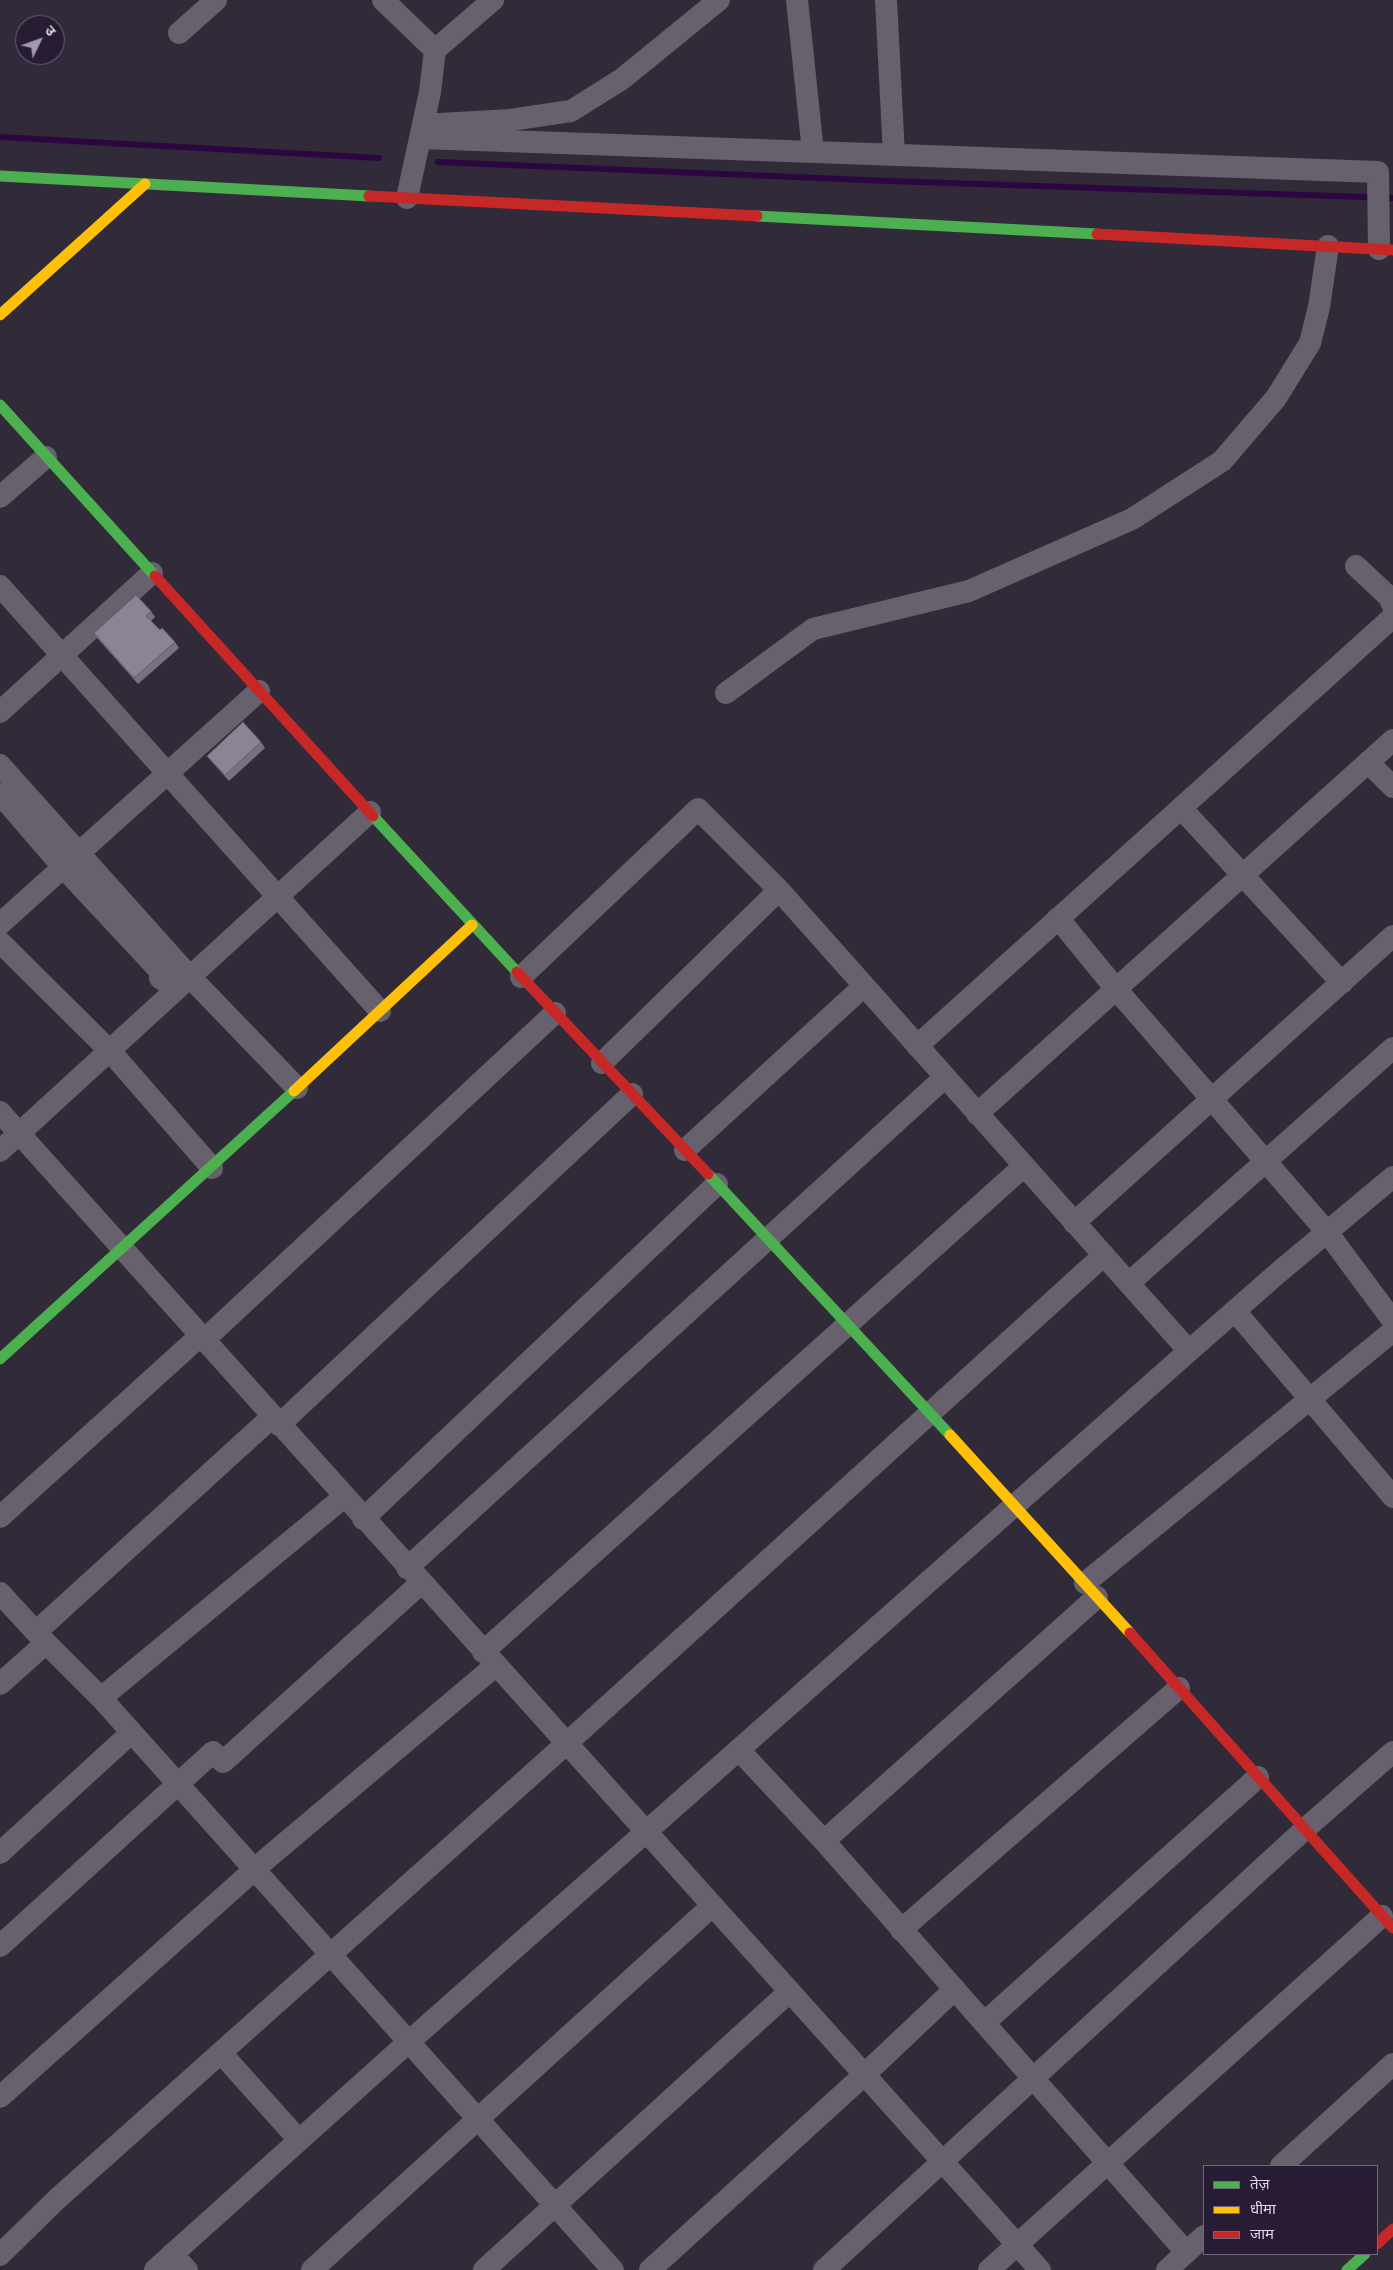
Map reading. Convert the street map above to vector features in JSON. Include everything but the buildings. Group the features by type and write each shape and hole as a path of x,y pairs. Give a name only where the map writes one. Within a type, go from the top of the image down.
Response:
{"main road":[{"path":"0,176 1386,249"},
{"path":"0,315 145,184"},
{"path":"0,406 472,925 769,1239 1015,1505 1388,1922"},
{"path":"0,1359 212,1168 472,925"},
{"path":"1378,2243 1393,2229"},
{"path":"1348,2270 1364,2255"}],"street":[{"path":"178,33 216,0"},
{"path":"383,0 435,50"},
{"path":"421,131 571,111 622,80 718,0"},
{"path":"797,0 813,152"},
{"path":"886,0 894,155"},
{"path":"407,198 430,92 435,50 487,2"},
{"path":"421,131 813,152 1378,172 1386,204 1386,249"},
{"path":"726,693 813,629 969,591 1132,519 1222,461 1276,398 1310,343 1319,307 1328,246"},
{"path":"0,496 46,457"},
{"path":"1356,566 1389,597 1393,606"},
{"path":"0,712 152,573"},
{"path":"0,586 63,654 166,774 380,1011"},
{"path":"917,1046 1393,617"},
{"path":"0,924 259,691"},
{"path":"977,1114 1393,740"},
{"path":"1368,762 1393,787"},
{"path":"0,765 70,860"},
{"path":"0,794 70,860 183,983 297,1088"},
{"path":"1181,808 1342,983"},
{"path":"521,977 698,809 779,890 1189,1351"},
{"path":"0,1151 370,812"},
{"path":"602,1062 779,890"},
{"path":"1058,918 1116,989 1327,1232 1393,1321"},
{"path":"1074,1223 1393,937"},
{"path":"0,942 110,1051 212,1168"},
{"path":"685,1150 864,986"},
{"path":"0,1517 87,1436 202,1338 555,1013"},
{"path":"1129,1283 1393,1048"},
{"path":"0,1946 213,1752 223,1762 414,1575 769,1239 945,1077"},
{"path":"0,1684 41,1638 632,1094"},
{"path":"0,1112 363,1519 1040,2270"},
{"path":"0,2097 489,1659 847,1323 1024,1166"},
{"path":"154,2270 179,2262 298,2140 1234,1311 1393,1177"},
{"path":"363,1519 717,1184"},
{"path":"0,2255 56,2200 566,1744 1104,1255"},
{"path":"1234,1311 1393,1497"},
{"path":"824,1841 1091,1590 1310,1398 1393,1331"},
{"path":"101,1698 344,1497"},
{"path":"0,1593 41,1638 101,1698 613,2270"},
{"path":"901,1930 1179,1688"},
{"path":"0,1853 131,1733"},
{"path":"739,1750 824,1841 1186,2252"},
{"path":"824,2270 1305,1829 1393,1752"},
{"path":"984,2023 1258,1777"},
{"path":"312,2270 712,1906"},
{"path":"989,2270 1107,2164 1388,1922"},
{"path":"650,2270 864,2075 955,1989"},
{"path":"484,2270 789,1992"},
{"path":"221,2053 298,2140"},
{"path":"1282,2165 1393,2064"},
{"path":"1167,2270 1203,2237"}],"waterway":[{"path":"0,137 379,158"},
{"path":"438,162 889,181 1393,198"}],"traffic: fast":[{"path":"0,176 369,196"},
{"path":"757,216 1097,234"},
{"path":"0,405 155,576"},
{"path":"373,816 517,972"},
{"path":"0,1359 294,1091"},
{"path":"708,1174 950,1435"},
{"path":"1347,2270 1364,2255"}],"traffic: slow":[{"path":"0,315 145,184"},
{"path":"294,1091 472,925"},
{"path":"950,1435 1130,1633"}],"traffic: jam":[{"path":"369,196 757,216"},
{"path":"1097,234 1393,250"},
{"path":"155,576 373,816"},
{"path":"517,972 708,1174"},
{"path":"1130,1633 1393,1928"},
{"path":"1378,2243 1393,2229"}]}
